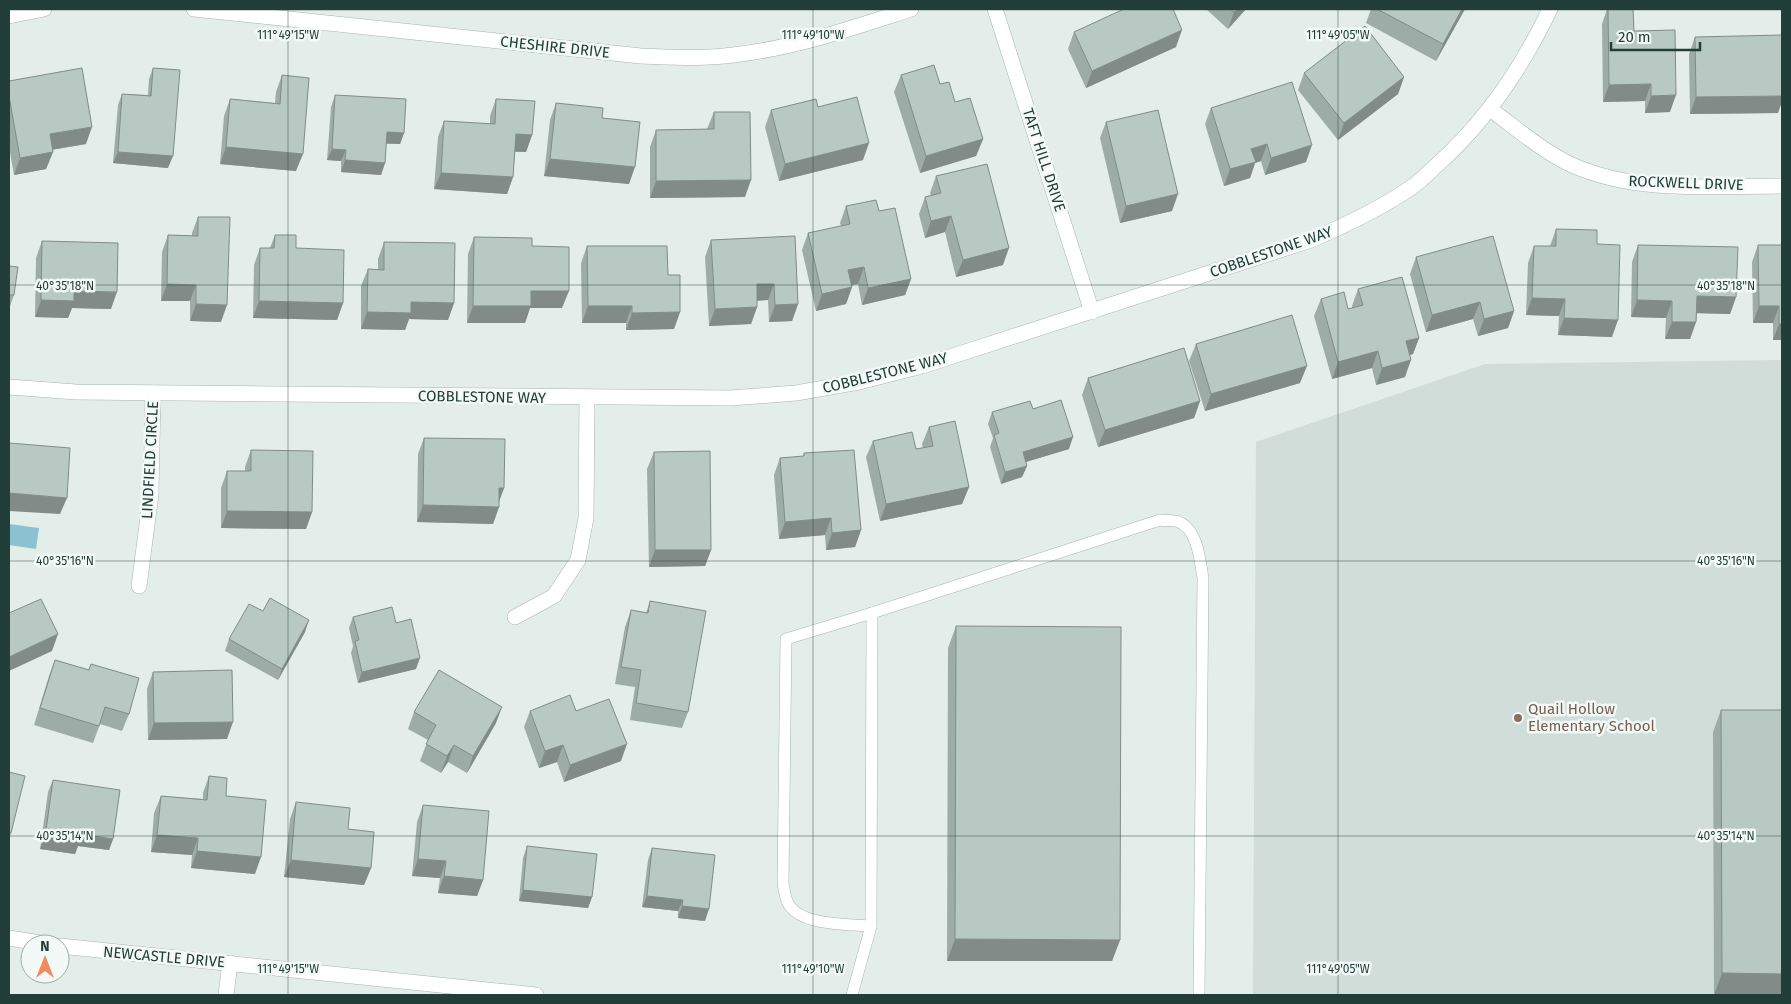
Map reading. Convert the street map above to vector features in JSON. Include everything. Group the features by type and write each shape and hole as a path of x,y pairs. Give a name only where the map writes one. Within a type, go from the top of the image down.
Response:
{"street":[{"path":"9,16 44,9"},
{"name":"CHESHIRE DRIVE","path":"194,9 641,56 686,58 732,56 776,49 821,38 911,9"},
{"name":"TAFT HILL DRIVE","path":"995,9 1092,312"},
{"name":"COBBLESTONE WAY","path":"9,387 76,392 731,398 805,392 859,382 922,366 1092,312 1311,240 1364,216 1413,186 1454,150 1490,109 1518,68 1550,9"},
{"name":"ROCKWELL DRIVE","path":"1490,109 1526,136 1570,164 1602,176 1631,183 1662,185 1782,186"},
{"name":"LINDFIELD CIRCLE","path":"139,586 151,494 153,393"},
{"path":"515,618 554,596 578,560 586,518 587,398"},
{"name":"NEWCASTLE DRIVE","path":"70,947 536,995"},
{"path":"226,995 230,963"}],"lane":[{"path":"871,926 827,923 801,915 789,904 783,882 786,639 872,614 1160,520 1179,521 1188,529 1198,551 1203,578 1199,995"},
{"path":"852,995 871,926 872,614"}],"shaded area":[{"name":"Quail Hollow Elementary School","path":"1782,360 1782,995 1253,995 1256,442 1485,364"}],"water":[{"path":"9,524 39,528 36,549 9,545"}],"building":[{"path":"1124,9 1173,9 1182,30 1092,71 1074,32"},
{"path":"1377,9 1462,9 1443,44"},
{"path":"1608,9 1633,9 1634,31 1675,30 1676,95 1651,96 1651,84 1609,85"},
{"path":"1365,26 1404,77 1344,123 1304,73"},
{"path":"1782,35 1782,96 1696,97 1695,37"},
{"path":"934,65 940,84 949,82 955,102 970,98 983,139 926,156 901,75"},
{"path":"82,68 92,127 50,134 53,152 20,158 9,96 9,81"},
{"path":"153,68 180,70 173,156 118,152 122,94 151,96"},
{"path":"282,75 309,78 303,154 226,147 230,99 280,104"},
{"path":"1292,82 1312,145 1271,158 1267,144 1251,149 1256,162 1230,169 1211,108"},
{"path":"335,95 406,99 404,133 387,132 385,163 345,160 346,150 332,149"},
{"path":"857,97 869,143 785,164 771,110 816,99 818,107"},
{"path":"496,99 535,101 532,135 516,134 513,177 441,173 444,121 495,124"},
{"path":"556,103 603,108 602,118 640,122 635,167 550,159"},
{"path":"1158,110 1178,194 1126,206 1106,122"},
{"path":"714,112 750,112 751,180 656,181 656,130 714,129"},
{"path":"987,164 1009,248 963,260 951,216 931,221 925,197 941,193 936,176"},
{"path":"876,200 879,211 895,208 911,279 868,288 864,267 848,270 852,287 822,294 808,233 850,224 846,206"},
{"path":"198,217 230,217 227,305 196,304 196,285 167,284 168,235 198,236"},
{"path":"1556,229 1597,230 1597,244 1620,245 1618,320 1564,318 1565,299 1532,298 1534,246 1556,246"},
{"path":"275,235 296,235 296,248 344,250 343,303 259,301 260,248 274,248"},
{"path":"795,236 798,304 775,305 774,284 757,284 757,307 715,309 711,240"},
{"path":"1493,236 1514,311 1484,319 1480,302 1432,315 1416,257"},
{"path":"474,237 532,238 532,246 569,247 569,291 531,291 531,306 473,306"},
{"path":"42,241 118,243 117,292 74,291 74,301 41,300"},
{"path":"384,242 455,243 454,303 411,302 411,313 367,312 368,269 384,270"},
{"path":"1638,245 1738,247 1736,297 1697,296 1696,322 1672,322 1672,301 1637,300"},
{"path":"1758,245 1782,245 1782,324 1779,324 1779,306 1759,306"},
{"path":"587,246 667,246 668,275 680,275 680,312 632,313 632,306 588,306"},
{"path":"9,266 18,267 14,295 9,295"},
{"path":"1402,277 1419,338 1406,341 1411,360 1382,368 1378,351 1338,362 1321,299 1344,292 1348,309 1363,305 1358,289"},
{"path":"1292,315 1307,366 1211,394 1196,344"},
{"path":"1184,348 1200,401 1105,430 1088,378"},
{"path":"1061,400 1073,437 1023,452 1027,466 1005,472 994,435 999,433 992,412 1030,401 1033,409"},
{"path":"955,421 969,487 886,504 873,441 912,432 916,449 933,446 929,427"},
{"path":"424,438 505,439 504,488 499,488 499,507 423,505"},
{"path":"9,443 70,448 67,498 9,493"},
{"path":"251,450 313,451 312,512 227,511 227,471 251,471"},
{"path":"854,450 861,530 832,533 831,518 785,522 780,458 804,456 804,453"},
{"path":"710,451 711,550 655,550 654,452"},
{"path":"270,598 309,620 282,669 229,639 249,604 263,611"},
{"path":"41,599 58,634 9,657 9,613"},
{"path":"650,601 706,611 688,712 636,703 641,670 621,667 631,610 648,613"},
{"path":"392,607 396,623 411,619 420,658 362,672 355,641 359,640 353,617"},
{"path":"956,626 1121,627 1120,940 955,939"},
{"path":"55,660 89,670 91,664 139,678 129,714 105,707 99,726 40,708"},
{"path":"232,670 233,722 154,723 153,672"},
{"path":"439,670 502,707 473,756 454,745 447,756 426,744 436,725 414,712"},
{"path":"570,695 576,711 609,699 627,744 570,765 563,745 545,751 530,711"},
{"path":"1721,710 1782,710 1782,974 1722,973"},
{"path":"9,772 25,776 11,833 9,833"},
{"path":"209,776 227,778 226,796 266,800 261,857 197,851 198,838 157,835 161,796 207,800"},
{"path":"53,780 120,790 113,839 80,834 79,842 45,837"},
{"path":"296,802 350,808 348,829 374,832 371,868 291,860"},
{"path":"423,805 489,811 483,880 444,876 446,861 418,859"},
{"path":"527,846 597,854 592,897 523,890"},
{"path":"652,848 715,855 709,909 682,906 683,900 647,896"}],"place":[{"name":"Quail Hollow Elementary School","path":"1518,718"}]}
